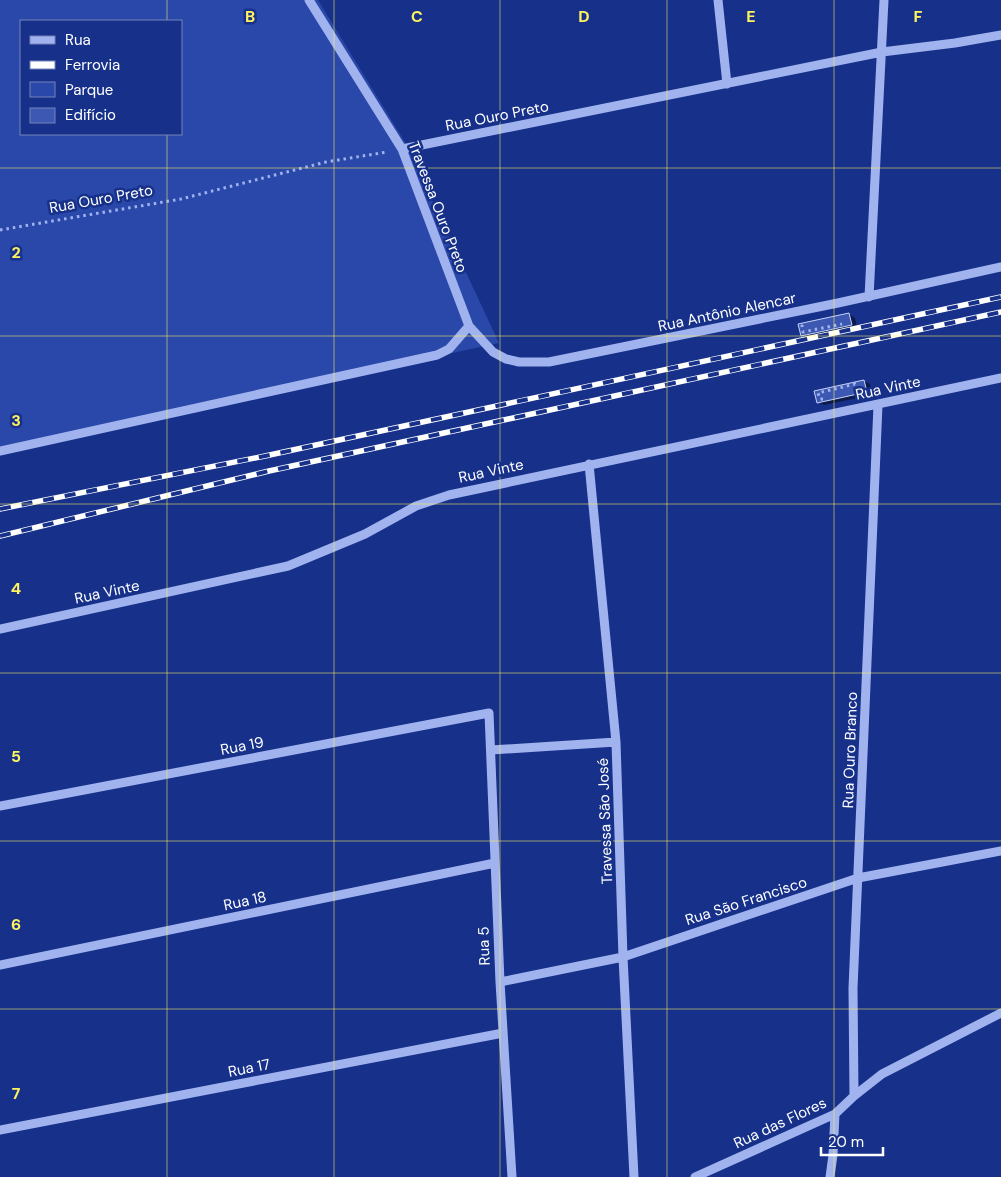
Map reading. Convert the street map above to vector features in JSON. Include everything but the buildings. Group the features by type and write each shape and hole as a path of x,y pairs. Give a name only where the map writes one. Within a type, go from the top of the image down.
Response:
{"street":[{"name":"Travessa Ouro Preto","path":"309,0 402,149 469,326"},
{"path":"718,0 727,84"},
{"path":"869,296 884,0"},
{"name":"Rua Ouro Preto","path":"402,149 882,52 1001,35"},
{"name":"Rua Antônio Alencar","path":"469,326 494,352 506,358 519,362 549,362 1001,267"},
{"path":"0,451 438,354 449,349 469,326"},
{"name":"Rua Vinte","path":"0,629 288,566 365,534 416,506 449,494 1001,378"},
{"name":"Rua Ouro Branco","path":"854,1096 853,988 878,405"},
{"name":"Travessa São José","path":"589,464 616,742 622,957 634,1177"},
{"name":"Rua 5","path":"489,713 500,982 512,1177"},
{"name":"Rua 19","path":"0,806 489,713"},
{"path":"491,750 616,742"},
{"name":"Rua São Francisco","path":"500,982 622,957 858,878 1001,851"},
{"name":"Rua 18","path":"0,966 495,863"},
{"name":"Rua das Flores","path":"695,1177 835,1114 882,1074 1001,1013"},
{"name":"Rua 17","path":"0,1130 503,1033"},
{"path":"830,1177 835,1114"}],"path":[{"name":"Rua Ouro Preto","path":"0,230 181,199 326,162 402,149"},
{"path":"812,324 802,326 803,332 842,326 840,317"},
{"path":"829,397 820,399 818,393 854,383 856,391 847,393"}],"green space":[{"path":"0,0 318,0 406,144 499,343 0,450"}],"railway":[{"path":"0,509 265,456 1001,297"},
{"path":"0,536 269,471 1001,312"}]}
